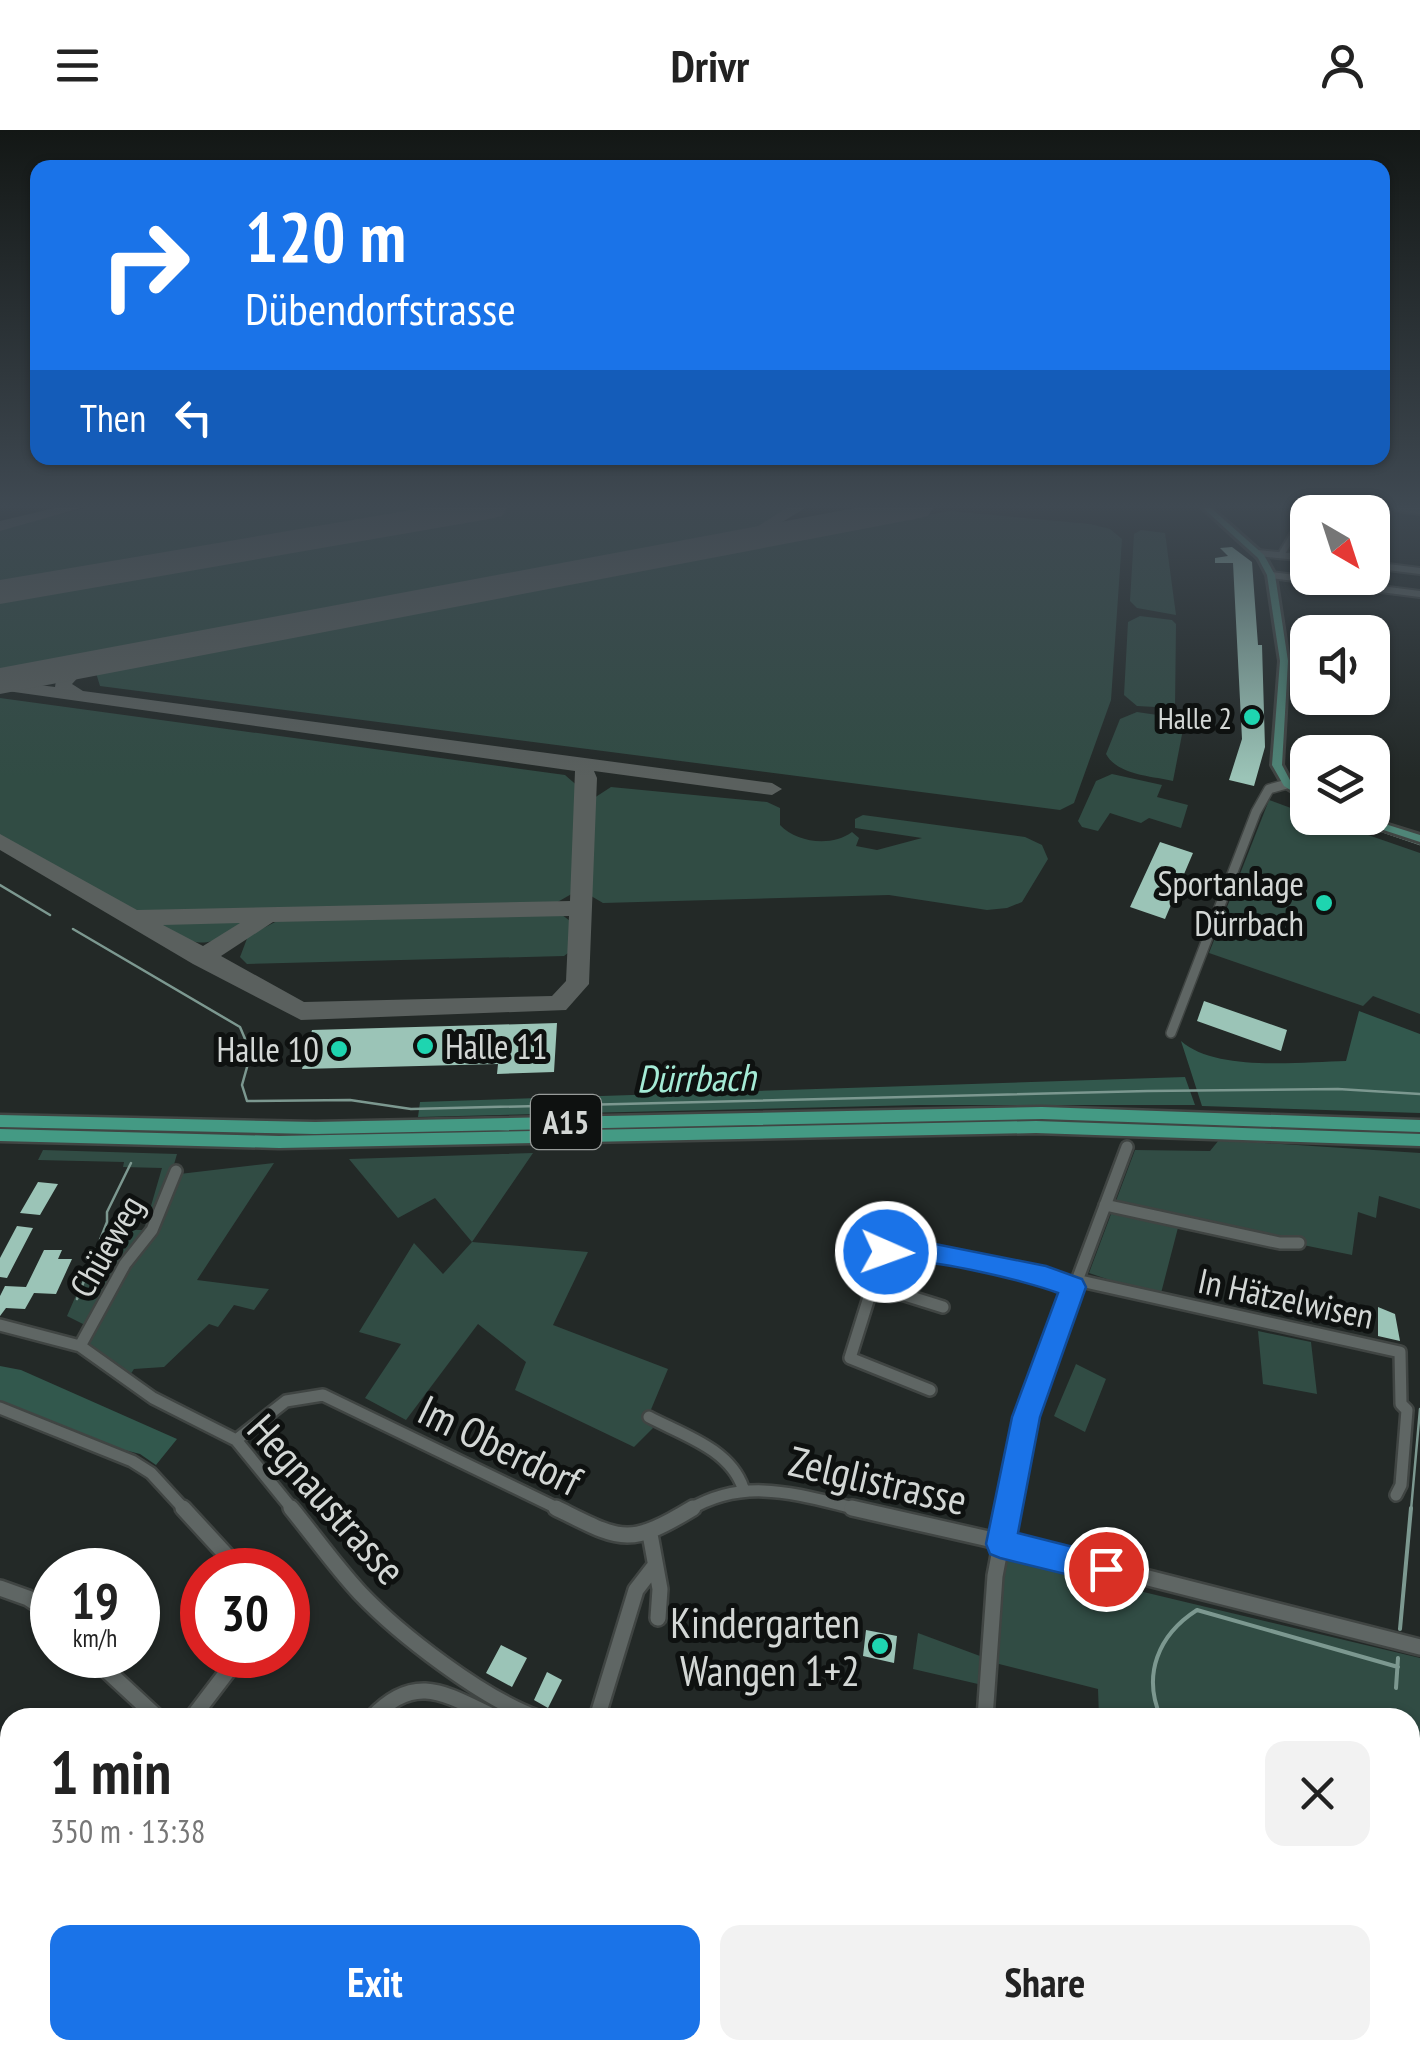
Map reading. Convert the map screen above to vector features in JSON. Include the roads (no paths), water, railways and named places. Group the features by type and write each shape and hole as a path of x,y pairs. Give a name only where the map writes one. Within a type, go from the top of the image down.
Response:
{"highway":[{"name":"A15","path":"0,1121 287,1128 1042,1113 1420,1126"},
{"name":"A15","path":"0,1136 294,1142 1053,1128 1420,1140"}],"main road":[{"path":"1275,598 1284,661 1277,765 1290,786"},
{"path":"1390,829 1420,839"}],"street":[{"path":"1173,1028 1256,812 1269,789 1287,784"},
{"path":"985,1708 1000,1544 1026,1417 1127,1147"},
{"name":"Chüeweg","path":"80,1346 125,1264 152,1230 176,1171"},
{"path":"1105,1205 1299,1244"},
{"path":"930,1390 850,1358 890,1246 1074,1284"},
{"path":"874,1284 944,1307"},
{"name":"In Hätzelwisen","path":"1074,1284 1400,1352 1402,1404 1407,1410 1401,1485 1396,1495"},
{"name":"Hegnaustrasse","path":"0,1325 80,1346 153,1398 236,1440 362,1594 497,1708"},
{"name":"Im Oberdorf","path":"236,1440 271,1407 302,1394 323,1394 601,1530 623,1538 650,1534"},
{"path":"0,1408 132,1461 151,1474 220,1548"},
{"name":"Zelglistrasse","path":"649,1417 727,1459 738,1470 743,1488 770,1489 1420,1646"},
{"path":"658,1618 663,1597 652,1568 650,1534 716,1495 743,1488"},
{"path":"599,1708 636,1590 652,1568"},
{"path":"0,1588 30,1599"},
{"path":"111,1678 146,1708"},
{"path":"200,1708 222,1678"},
{"path":"383,1708 405,1689 418,1687 486,1708"}],"waterway":[{"path":"1390,834 1420,844"},
{"name":"Dürrbach","path":"0,885 50,915"},
{"name":"Dürrbach","path":"73,929 240,1027 251,1053 242,1085 247,1101 350,1100 411,1109 1148,1091 1338,1089 1420,1094"},
{"path":"77,1299 107,1222 107,1212 131,1163"},
{"path":"1411,1510 1420,1409"},
{"path":"1400,1629 1411,1508"},
{"path":"1157,1708 1153,1686 1157,1657 1172,1631 1197,1610 1397,1667"},
{"path":"1397,1667 1398,1658"},
{"path":"1396,1688 1397,1667"}],"place":[{"name":"Halle 2","path":"1252,717"},
{"name":"Sportanlage Dürrbach","path":"1324,903"},
{"name":"Halle 11","path":"425,1046"},
{"name":"Halle 10","path":"339,1049"},
{"name":"Kindergarten Wangen 1+2","path":"880,1646"}]}
